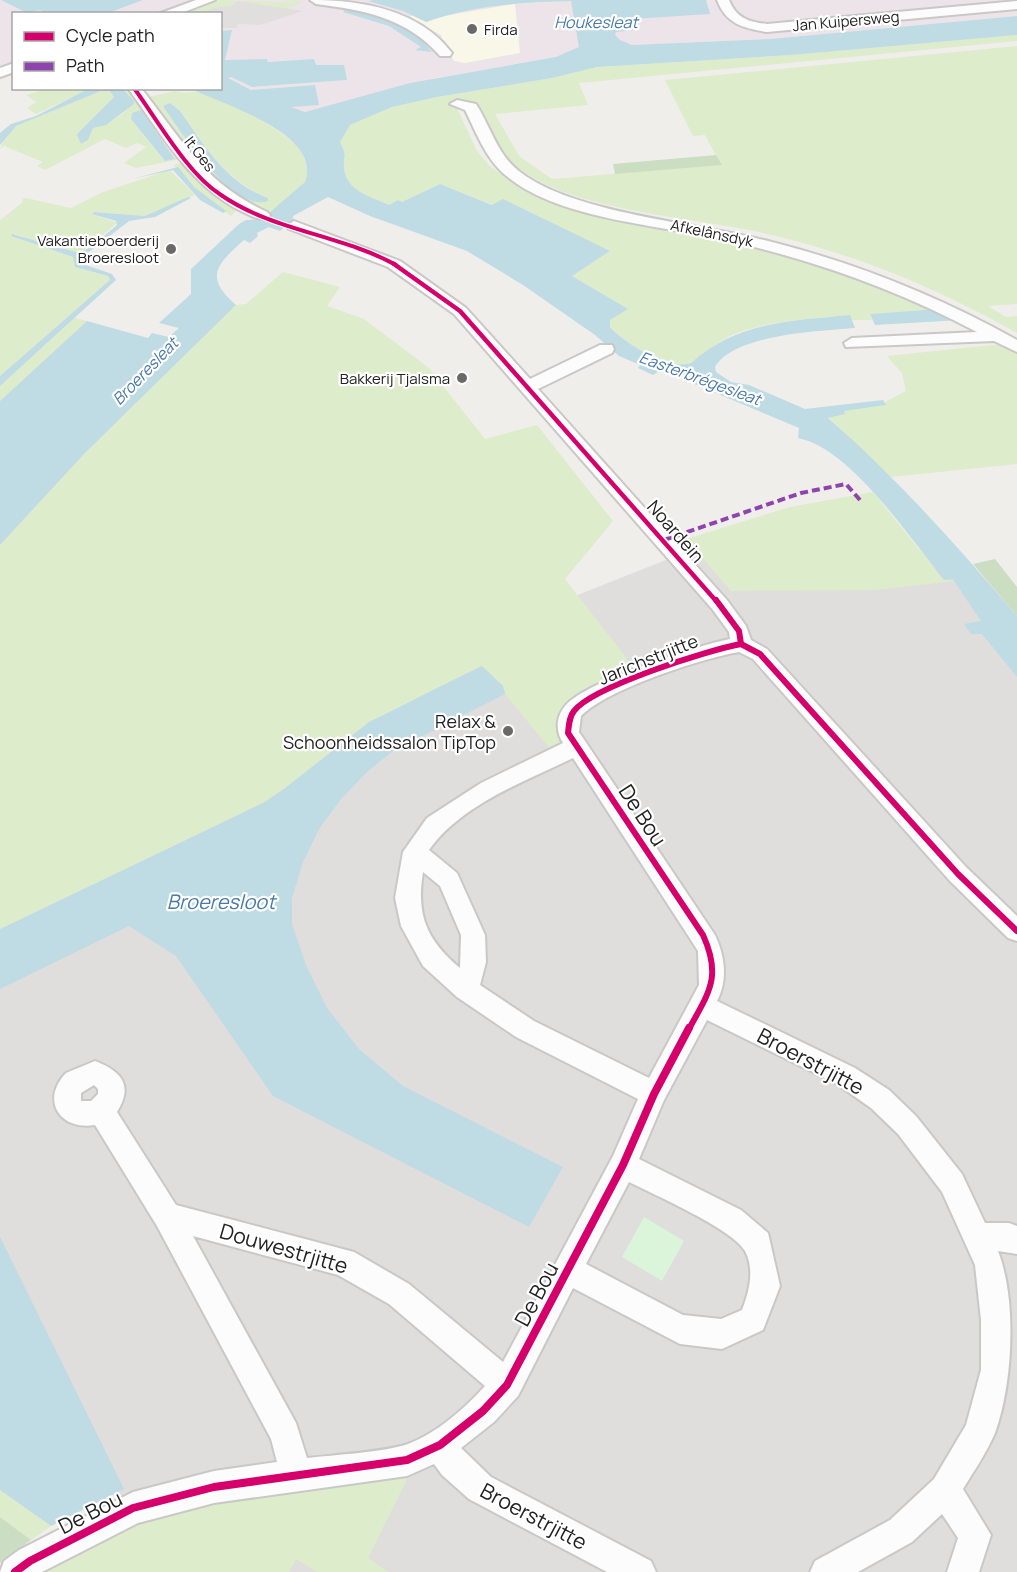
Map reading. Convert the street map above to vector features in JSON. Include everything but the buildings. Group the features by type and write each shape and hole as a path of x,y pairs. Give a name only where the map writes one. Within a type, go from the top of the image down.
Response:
{"street":[{"path":"170,12 209,0"},
{"path":"316,0 358,6 400,20 427,34 445,53"},
{"name":"Jan Kuipersweg","path":"723,0 727,13 738,22 767,28 1017,5"},
{"name":"It Ges","path":"136,90 212,188 229,200 262,215"},
{"name":"Afkelânsdyk","path":"457,104 471,107 495,155 515,176 566,201 819,259 892,283 1017,347"},
{"name":"Noardein","path":"294,226 375,255 408,273 460,311 720,605 739,631 741,644"},
{"path":"852,343 997,336"},
{"path":"528,387 606,349"},
{"path":"741,644 760,654 958,874 1017,931"},
{"name":"Jarichstrjitte","path":"577,746 568,734 569,717 577,707 596,696 697,654 741,644"},
{"path":"577,746 489,789 435,824 416,852 407,898 413,926 432,959 466,989 525,1029 654,1094"},
{"name":"De Bou","path":"15,1572 30,1561 133,1508 214,1487 407,1460 440,1445 483,1411 507,1385 623,1165 654,1094 712,986 713,968 710,951 703,935 577,746"},
{"path":"416,852 449,880 473,935 474,962 466,989"},
{"name":"Broerstrjitte","path":"702,1005 846,1076 880,1099 907,1125 952,1183 989,1264 996,1320 996,1370 980,1431 945,1490 901,1531 826,1572"},
{"path":"100,1110 167,1216 285,1434 296,1474"},
{"name":"De Bou","path":"568,1270 680,1329 722,1334 753,1320 766,1286 758,1242 731,1220 623,1165"},
{"name":"Douwestrjitte","path":"167,1216 344,1262 399,1294 507,1385"},
{"path":"978,1237 1009,1237 1017,1240"},
{"name":"Broerstrjitte","path":"440,1445 453,1464 480,1488 640,1572"},
{"path":"945,1490 975,1535 963,1572"}],"shaded area":[{"path":"0,0 24,0 49,12 12,12 12,61 0,67"},
{"path":"143,0 1017,0 1017,16 770,39 632,45 435,78 305,112 290,107 315,85 251,90 227,78 231,77 252,87 346,80 344,65 315,65 314,59 268,62 267,59 224,60 232,31 222,31 222,12 114,12"},
{"path":"238,1 303,11 260,25 238,24 237,28 222,28 222,12 200,12 220,6 231,7"},
{"name":"Firda","path":"515,4 520,53 465,63 454,61 446,50 441,35 406,18 414,15 426,22 444,16"},
{"path":"711,542 954,573 1017,671 1017,1572 283,1572 72,1472 0,1326 0,974 560,602"}],"green space":[{"path":"219,0 299,3 280,0 303,1 297,5 281,8 238,1 231,7 220,6 200,12 180,12"},
{"path":"1017,35 1017,41 579,83 588,105 495,114 519,156 552,179 721,165 705,135 693,136 665,80 1017,46 1017,304 988,306 1006,317 1017,316 1017,333 924,286 826,250 759,232 634,210 570,194 542,182 511,162 494,138 477,103 456,106 477,151 490,166 512,182 554,202 614,219 792,253 938,309 870,314 872,320 852,320 850,315 761,326 732,335 694,361 686,365 677,365 645,353 625,340 610,327 610,320 628,309 572,276 610,251 440,184 402,202 398,200 389,205 360,193 349,183 344,168 345,154 340,142 350,125 392,107 437,97 552,78 597,67 791,55"},
{"path":"43,90 88,90 36,114 27,108 36,102 26,95"},
{"path":"124,90 129,90 179,157 176,160 136,168 124,163 146,147 137,143 126,148 105,139 45,170 37,166 43,162 4,146 0,149 4,138 16,126 101,91 110,91 114,97 79,132 81,144 88,140 93,128 116,118 134,101","holes":["141,110 175,157 166,161 161,157 131,119 132,114"]},
{"path":"175,91 198,92 211,94 237,106 281,133 298,147 306,164 305,182 284,202 269,212 216,186 148,97","holes":["170,103 180,111 208,150 228,172 239,182 268,198 258,203 217,176 163,106"]},
{"path":"716,155 722,165 615,174 613,164"},
{"path":"185,164 209,192 235,208 236,211 231,216 203,196 173,165"},
{"path":"170,170 195,195 145,216 97,212 93,214 117,223 82,252 75,253 14,234 11,236 73,257 81,269 108,276 110,280 0,376 0,220 22,203 23,199 20,199 26,198 71,208 103,192"},
{"path":"283,272 340,287 327,306 364,319 429,368 485,439 537,425 613,521 565,579 635,669 593,685 568,700 561,711 558,724 561,740 552,751 505,694 503,686 481,666 369,722 263,803 0,929 0,545 85,453 236,305 246,304"},
{"path":"75,318 87,321 0,401 0,386"},
{"path":"1002,344 1017,354 1017,464 891,477 828,417 845,414 843,411 885,405 885,402 906,391 902,373 887,356"},
{"path":"873,492 944,580 955,581 876,590 731,591 686,539 790,507"},
{"path":"995,559 1017,587 1017,616 973,564"},
{"path":"644,1217 684,1241 662,1281 622,1257"},
{"path":"413,1467 368,1558 388,1572 317,1572 296,1559 289,1572 37,1572 126,1526 228,1500"},
{"path":"0,1490 51,1526 31,1540 0,1517"},
{"path":"0,1517 31,1540 0,1563"}],"water":[{"path":"1,0 143,0 112,12 42,12 40,10 25,12"},
{"path":"706,0 710,14 632,19 634,30 616,32 615,35 632,45 770,39 1017,16 1017,35 791,55 597,67 552,78 437,97 392,107 350,125 340,142 345,153 344,168 349,182 360,192 389,205 398,200 402,202 440,184 492,205 503,199 610,251 572,276 628,309 610,320 610,327 636,348 659,359 671,363 691,363 709,349 746,331 786,322 850,315 855,328 800,333 758,341 740,347 725,356 715,367 716,372 731,382 749,385 805,409 883,400 886,405 844,411 845,414 828,418 926,514 1017,616 1017,677 982,634 971,634 964,624 981,621 953,579 944,580 897,519 858,476 838,458 818,445 798,438 799,428 661,370 653,375 638,368 640,365 619,356 595,335 523,285 467,251 370,216 328,197 293,216 293,219 280,231 269,227 257,233 258,236 250,243 244,240 226,257 218,271 217,279 220,287 236,305 85,453 0,545 0,401 87,321 148,338 152,333 169,337 179,328 159,323 191,294 191,269 239,224 246,220 262,219 305,182 307,165 299,149 285,135 245,112 194,90 222,90 222,31 232,30 225,60 267,59 268,62 314,59 316,65 344,65 347,80 252,87 231,77 228,78 251,90 315,85 319,105 291,107 305,112 410,83 556,57 579,47 571,1 499,6 462,12 426,22 403,11 368,1"},
{"path":"345,10 381,18 404,28 432,52 415,50 421,47 389,26 343,12"},
{"path":"86,90 124,90 134,101 134,104 106,125 93,128 88,140 81,144 77,135 114,97 110,91 101,91 16,126 0,145 0,133 11,124 36,116"},
{"path":"170,103 180,111 228,173 240,183 268,198 268,201 254,202 224,183 194,150 163,106"},
{"path":"141,110 175,159 165,161 131,119 132,113"},
{"path":"178,167 194,187 226,211 223,213 200,200 173,170 132,179"},
{"path":"188,197 191,198 155,217 129,221 85,255 83,264 112,274 116,280 0,386 0,376 110,280 108,276 75,267 73,257 11,236 12,234 79,253 91,247 117,225 116,221 92,214 94,212 145,216"},
{"path":"938,309 961,320 875,325 870,314"},
{"name":"Broeresloot","path":"482,666 503,686 505,694 393,751 368,771 341,799 319,829 303,862 292,898 292,924 306,965 327,1008 359,1049 403,1086 563,1167 529,1227 273,1096 176,956 129,926 0,989 0,929 263,803 369,722"},
{"path":"0,1237 124,1489 51,1526 0,1490"}],"marked path":[{"path":"664,540 801,493 846,484 860,500"}],"cycle path":[{"path":"135,90 196,172 220,195 249,210 394,264 460,311 720,605 739,631 741,644"},
{"path":"741,644 760,654 958,874 1017,931"},
{"path":"15,1572 30,1561 133,1508 214,1487 407,1460 440,1445 483,1411 507,1385 623,1165 654,1094 712,986 710,951 703,935 568,733 570,717 576,708 606,690 655,670 741,644"}],"place":[{"name":"Firda","path":"472,29"},
{"name":"Vakantieboerderij Broeresloot","path":"171,249"},
{"name":"Bakkerij Tjalsma","path":"462,378"},
{"name":"Relax & Schoonheidssalon TipTop","path":"508,731"}],"water label":[{"name":"Houkesleat","path":"596,22"},
{"name":"Broeresleat","path":"145,371"},
{"name":"Easterbrégesleat","path":"700,378"}]}
